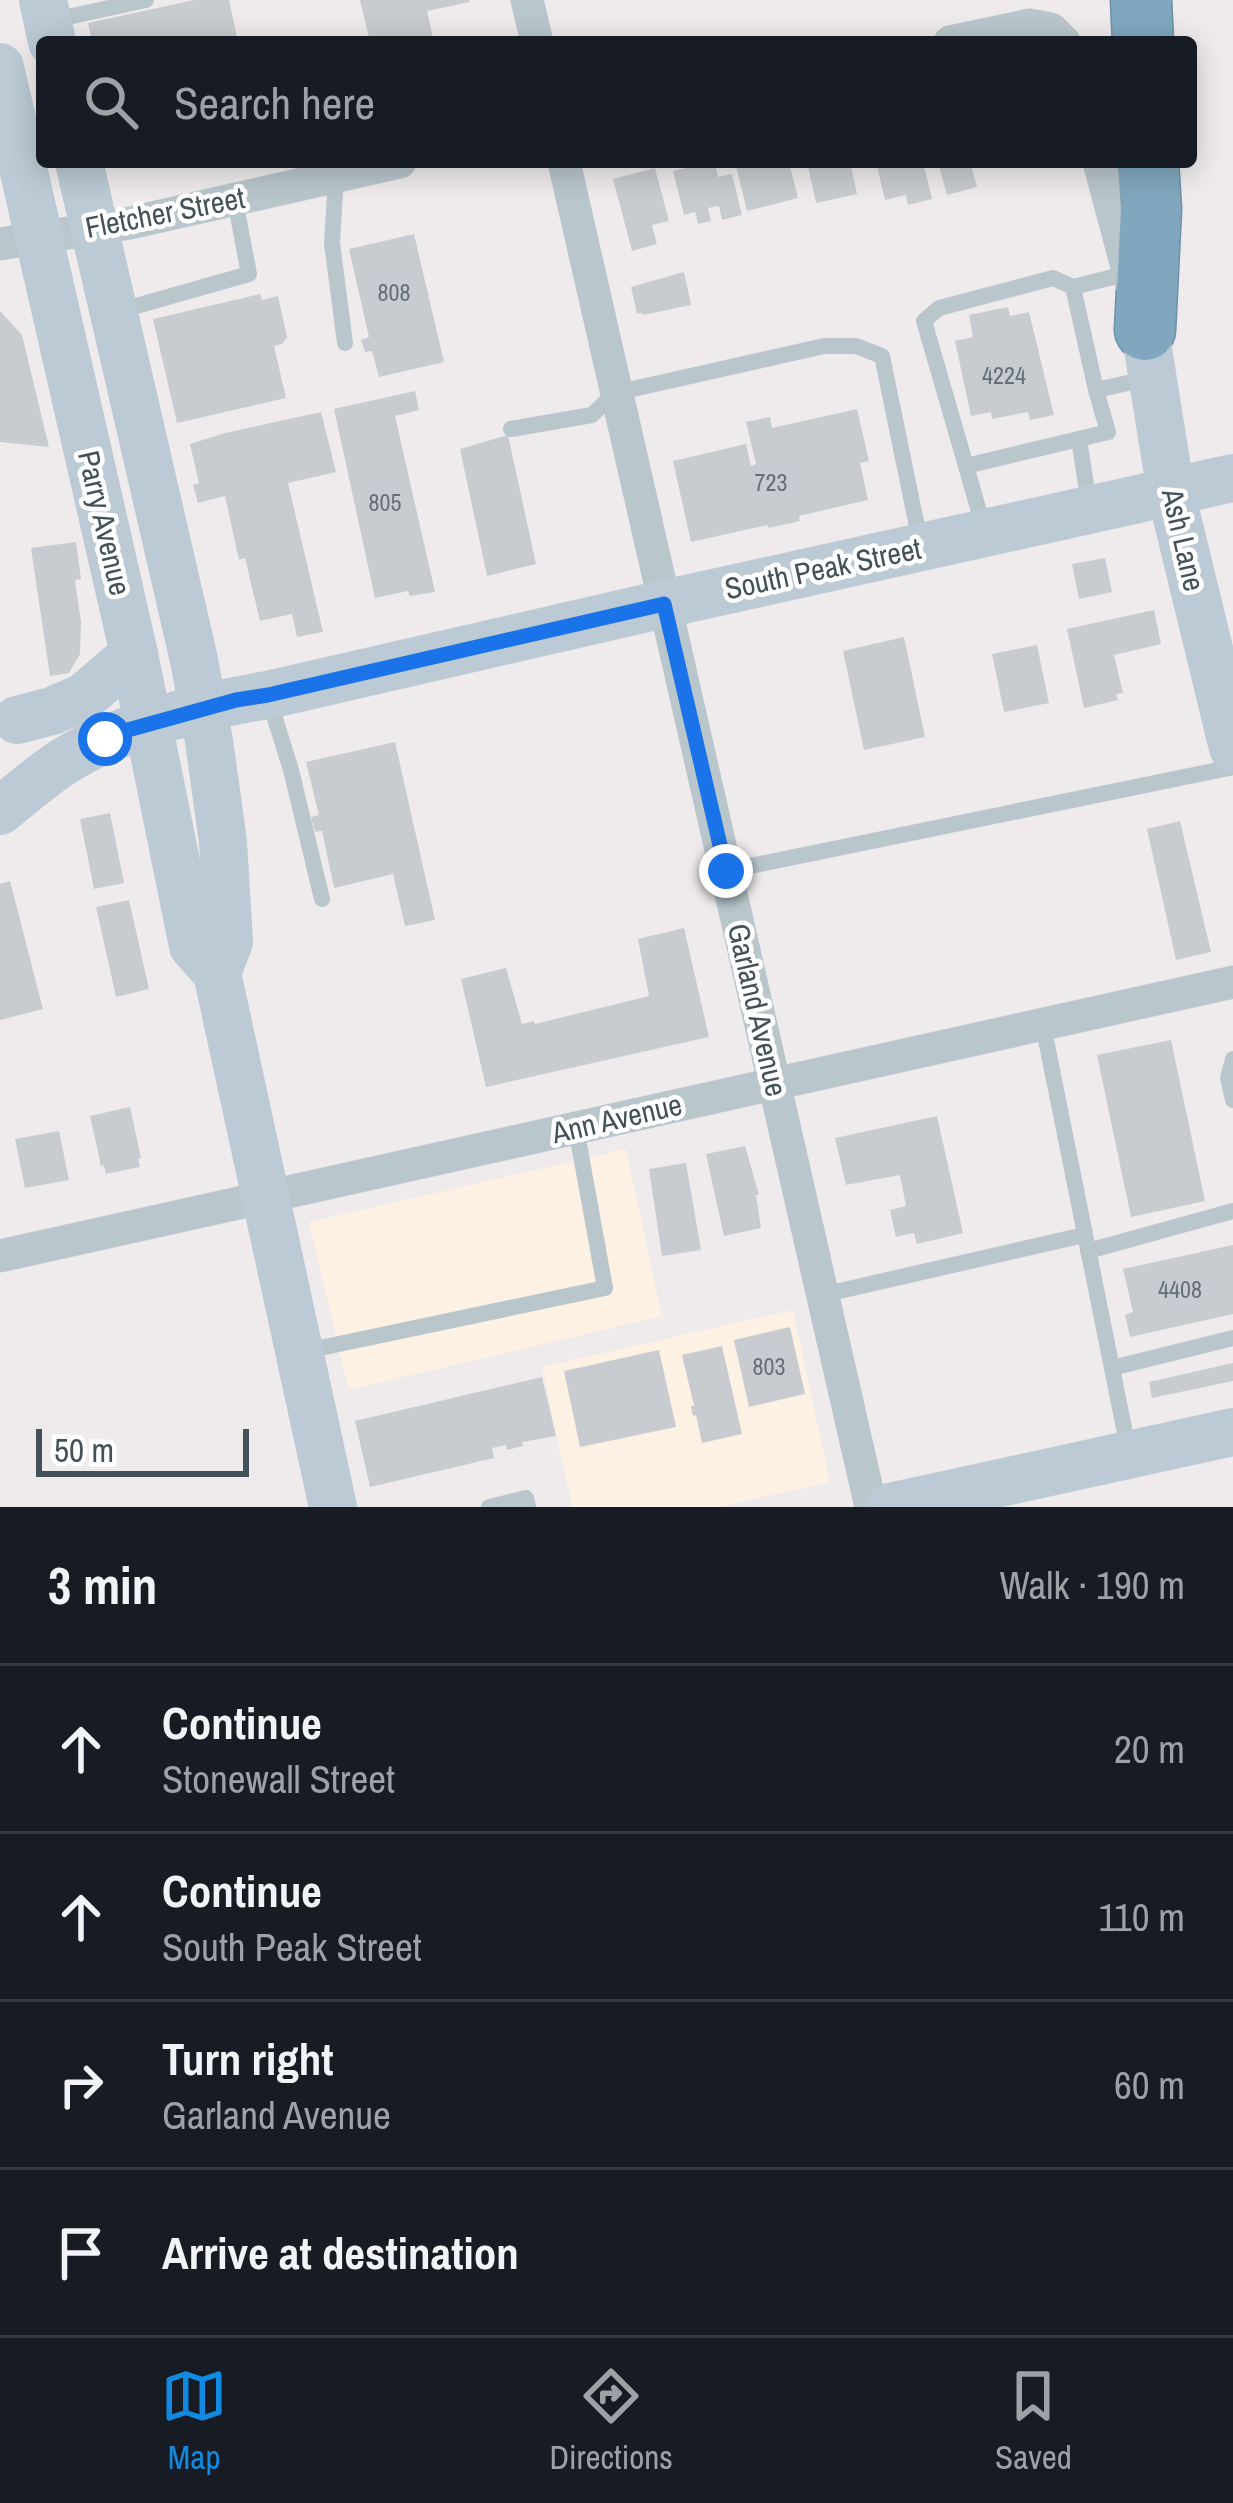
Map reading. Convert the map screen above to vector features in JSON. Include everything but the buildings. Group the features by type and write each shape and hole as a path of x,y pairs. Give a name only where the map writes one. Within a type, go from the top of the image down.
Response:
{"highway":[{"path":"1141,0 1142,36"},
{"path":"1148,168 1148,354"}],"main road":[{"name":"Parry Avenue","path":"0,68 19,241 134,655 194,946 217,973 333,1507"},
{"name":"Parry Avenue","path":"80,168 203,710 223,842 229,942 217,973"},
{"name":"Ash Lane","path":"1148,354 1171,493 1233,748"},
{"name":"South Peak Street","path":"0,811 62,763 117,733 236,700 1233,478"},
{"path":"9,718 52,711 84,697 134,655"},
{"path":"890,1507 1233,1432"}],"street":[{"path":"527,0 536,36"},
{"path":"978,36 1030,25 1051,29 1058,36"},
{"name":"Fletcher Street","path":"19,241 373,168"},
{"name":"Garland Avenue","path":"565,168 871,1507"},
{"path":"1101,168 1148,354"},
{"path":"9,718 40,734 62,763"},
{"name":"Ann Avenue","path":"0,1256 1233,982"}],"lane":[{"path":"48,21 146,0"},
{"path":"336,176 332,243 345,343"},
{"path":"114,312 249,274 235,200"},
{"path":"986,534 924,321 939,308 1053,278 1073,287 1129,273"},
{"path":"965,466 1108,432 1073,287"},
{"path":"511,429 592,415 615,393 824,346 856,346 882,356 922,548"},
{"path":"1096,390 1148,354"},
{"path":"1078,440 1091,511"},
{"path":"268,695 322,899"},
{"path":"726,871 1233,767"},
{"path":"1043,1024 1130,1455"},
{"path":"1233,1059 1228,1078 1233,1100"},
{"path":"298,1352 605,1288 576,1129"},
{"path":"822,1295 1233,1211"},
{"path":"1112,1368 1233,1338"},
{"path":"489,1507 526,1498 529,1507"}],"shaded area":[{"path":"626,1149 662,1316 349,1390 309,1222"},
{"path":"793,1310 830,1482 719,1507 572,1507 542,1367"}],"route":[{"path":"105,739 236,700 664,604 726,871"}]}
